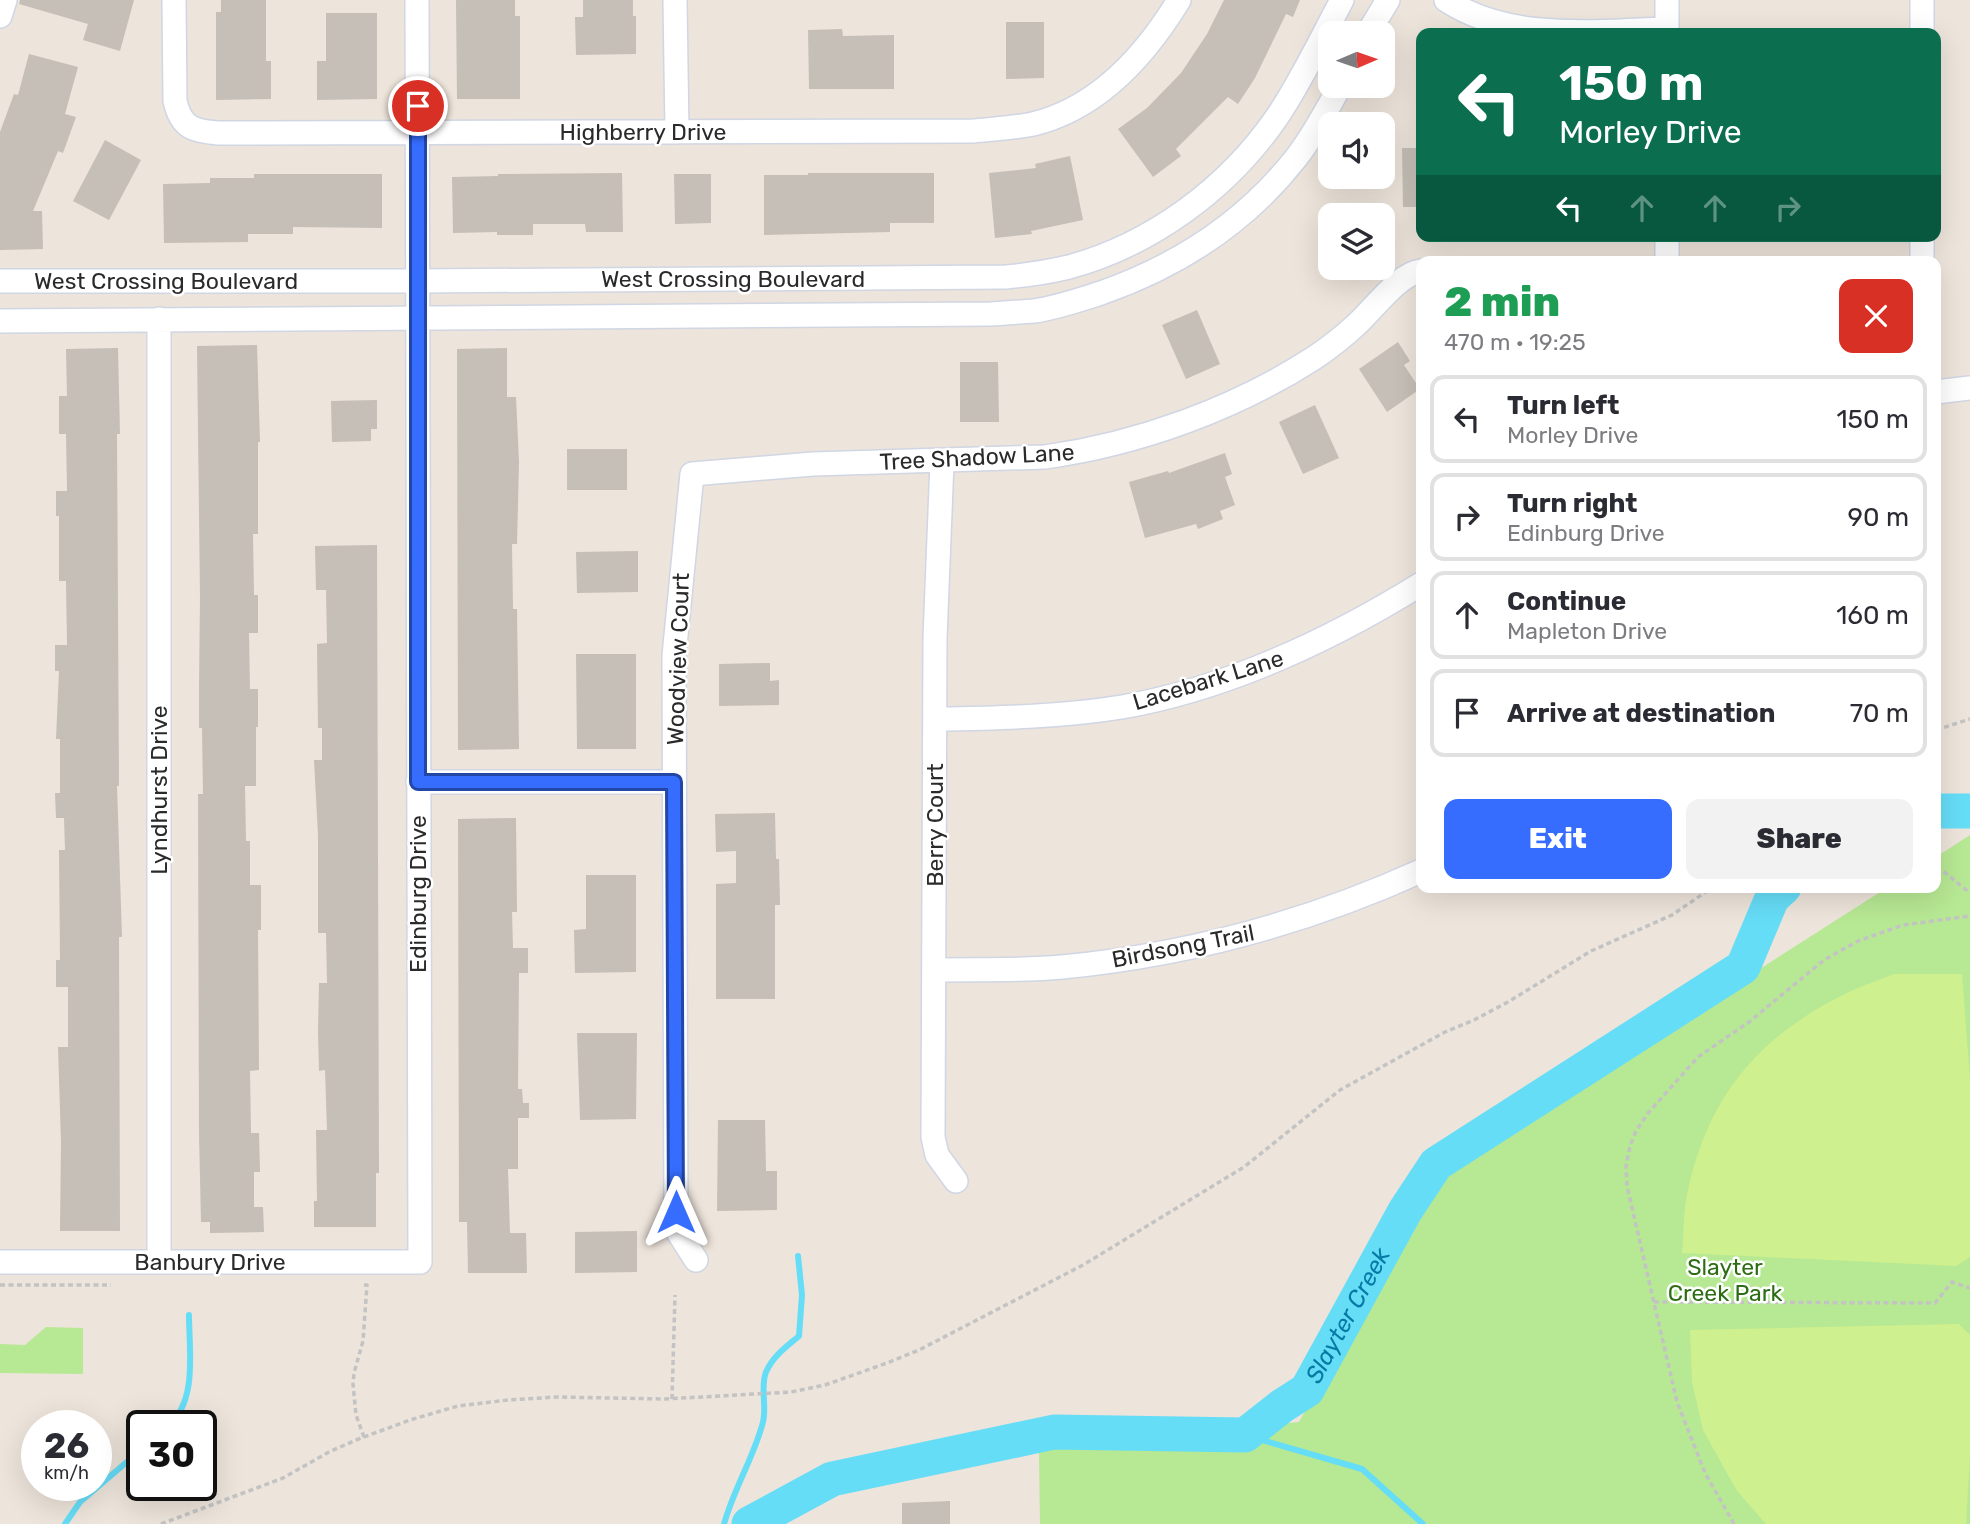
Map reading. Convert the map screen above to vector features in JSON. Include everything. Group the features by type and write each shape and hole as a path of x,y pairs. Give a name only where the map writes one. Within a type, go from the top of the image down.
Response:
{"street":[{"path":"0,16 5,0"},
{"name":"Highberry Drive","path":"174,0 175,101 179,116 189,127 199,132 218,133 974,131 1032,124 1079,105 1109,85 1144,52 1179,0"},
{"name":"Edinburg Drive","path":"417,0 420,1262"},
{"path":"676,0 677,132"},
{"name":"West Crossing Boulevard","path":"0,281 1006,277 1068,267 1128,245 1160,227 1228,175 1278,115 1342,0"},
{"path":"1375,21 1388,0"},
{"path":"1446,0 1488,20 1529,28"},
{"path":"1667,0 1667,28"},
{"path":"1922,0 1922,28"},
{"name":"West Crossing Boulevard","path":"0,321 991,314 1035,310 1080,300 1139,280 1224,229 1263,195 1297,157 1333,98"},
{"name":"Tree Shadow Lane","path":"692,474 813,464 1018,459 1079,453 1135,439 1189,421 1272,382 1315,358 1357,324 1404,278 1416,273"},
{"name":"Lyndhurst Drive","path":"159,319 159,1261"},
{"path":"1941,391 1970,388"},
{"name":"Berry Court","path":"942,462 936,604 933,1137 937,1155 956,1181"},
{"name":"Woodview Court","path":"692,474 676,623 676,1222 678,1232 696,1260"},
{"name":"Lacebark Lane","path":"936,719 1050,716 1122,707 1177,694 1249,671 1313,645 1416,587"},
{"path":"418,782 674,782"},
{"name":"Birdsong Trail","path":"935,970 1061,967 1188,949 1309,916 1416,873"},
{"name":"Banbury Drive","path":"0,1262 420,1262"}],"path":[{"path":"1941,728 1970,719"},
{"path":"1941,871 1970,893"},
{"path":"161,1524 283,1478 329,1452 364,1437 438,1411 482,1402 556,1397 672,1399 744,1397 791,1392 851,1377 919,1350 1083,1265 1244,1167 1340,1090 1445,1032 1508,1002 1591,951 1672,915 1704,893"},
{"path":"1734,1524 1705,1473 1677,1402 1633,1213 1626,1166 1630,1146 1648,1113 1698,1057 1749,1022 1824,960 1858,941 1903,925 1970,916"},
{"path":"1653,1302 1936,1303 1952,1282 1970,1288"},
{"path":"364,1437 356,1415 353,1384 363,1341 367,1285"},
{"path":"672,1399 675,1295"}],"green space":[{"name":"Slayter Creek Park","path":"1970,835 1970,1524 1040,1524 1039,1452 1055,1448 1299,1422 1433,1178 1879,893 1941,893 1941,854"},
{"path":"1894,974 1962,974 1970,1079 1970,1257 1956,1266 1682,1253 1686,1198 1697,1158 1722,1101 1739,1077 1781,1034 1806,1016 1842,995"},
{"path":"1959,1324 1970,1335 1970,1457 1966,1524 1766,1524 1737,1491 1703,1430 1692,1382 1690,1330"},
{"path":"46,1327 83,1328 83,1374 0,1373 0,1344 25,1345"}],"building":[{"path":"20,0 134,0 120,51 83,40 88,24 19,4"},
{"path":"221,0 266,0 266,61 271,61 271,99 216,100 216,12 221,12"},
{"path":"456,0 515,0 515,16 520,16 520,99 457,99"},
{"path":"583,0 633,0 633,16 636,16 636,54 576,55 575,17 583,17"},
{"path":"1224,0 1300,0 1293,17 1286,14 1255,78 1238,104 1228,97 1176,149 1181,156 1153,177 1118,129 1147,108 1181,73 1207,34"},
{"path":"326,13 377,13 377,99 317,100 317,61 326,61"},
{"path":"1006,22 1044,22 1044,78 1006,79"},
{"path":"842,29 843,36 894,35 894,89 809,89 808,30"},
{"path":"29,54 78,67 65,114 76,117 63,153 58,151 33,211 42,211 43,249 0,250 0,132 14,94 18,95"},
{"path":"105,140 141,160 109,220 73,201"},
{"path":"1402,148 1416,148 1416,207 1403,207"},
{"path":"1070,156 1083,220 1031,231 1032,234 995,238 989,173 1036,168 1035,164"},
{"path":"622,173 623,232 586,232 585,224 533,224 533,235 453,233 452,177"},
{"path":"934,173 934,223 890,223 890,232 764,235 764,175"},
{"path":"254,174 382,174 382,228 293,227 293,234 248,234 248,242 164,243 163,184 210,183 210,178 254,178"},
{"path":"674,174 711,174 711,223 675,224"},
{"path":"1197,310 1220,364 1186,379 1162,325"},
{"path":"1398,342 1410,361 1404,365 1416,383 1416,392 1387,412 1359,369"},
{"path":"257,345 260,442 258,534 253,534 258,633 249,633 250,689 258,689 258,727 256,786 245,786 246,841 250,841 250,885 261,885 261,930 258,930 259,1070 250,1071 251,1133 259,1133 260,1172 254,1172 254,1207 263,1207 264,1232 210,1233 210,1222 201,1222 199,1134 198,794 203,794 202,728 199,728 197,346"},
{"path":"118,348 120,434 117,434 117,786 122,937 119,937 120,1231 60,1231 58,1047 68,1047 68,987 56,987 56,960 60,960 59,850 65,850 64,818 56,818 55,793 60,793 60,739 56,739 59,671 55,671 55,645 67,645 66,581 59,581 59,516 56,516 56,491 67,491 66,434 59,434 59,396 67,396 66,349"},
{"path":"507,348 507,397 516,397 519,462 517,544 512,544 513,609 517,609 519,749 458,750 457,349"},
{"path":"960,362 998,362 999,422 960,422"},
{"path":"377,400 377,429 371,429 371,441 332,442 331,401"},
{"path":"1315,405 1339,458 1303,474 1279,422"},
{"path":"567,449 627,449 627,490 567,490"},
{"path":"1225,453 1232,474 1225,477 1235,505 1220,511 1223,519 1198,529 1196,524 1145,538 1129,482 1168,471 1169,473"},
{"path":"377,545 379,1173 376,1173 376,1227 314,1227 314,1201 317,1201 316,1130 327,1130 325,1070 319,1071 319,983 327,983 326,933 318,933 318,835 314,760 322,760 322,728 318,728 317,644 327,643 326,590 316,590 315,546"},
{"path":"638,551 638,592 577,593 576,552"},
{"path":"576,654 636,654 636,749 577,749"},
{"path":"770,663 770,681 779,680 779,705 719,706 719,664"},
{"path":"775,813 780,905 775,905 775,999 716,999 716,884 736,883 736,851 716,852 715,814"},
{"path":"516,818 517,912 512,912 513,948 528,948 528,973 519,973 518,1089 522,1089 523,1103 529,1103 529,1118 518,1118 518,1169 508,1169 510,1233 526,1233 527,1273 468,1273 467,1222 459,1222 458,819"},
{"path":"586,875 636,875 636,972 575,973 574,930 586,929"},
{"path":"577,1033 637,1033 636,1119 580,1120"},
{"path":"718,1120 765,1120 766,1171 777,1171 777,1210 717,1211"},
{"path":"637,1231 637,1272 575,1273 575,1232"},
{"path":"950,1501 950,1524 902,1524 902,1503"}],"waterway":[{"name":"Slayter Creek","path":"1941,811 1970,811"},
{"name":"Slayter Creek","path":"749,1524 832,1479 1054,1432 1245,1435 1307,1390 1405,1211 1436,1164 1743,967 1772,898 1777,893"},
{"path":"724,1524 763,1422 766,1372 776,1356 799,1336 802,1295 798,1256"},
{"path":"180,1410 190,1374 189,1315"},
{"path":"1245,1435 1362,1469 1423,1524"},
{"path":"65,1524 80,1502 126,1463"}],"route":[{"path":"418,106 418,782 674,782 676,1212"}]}
